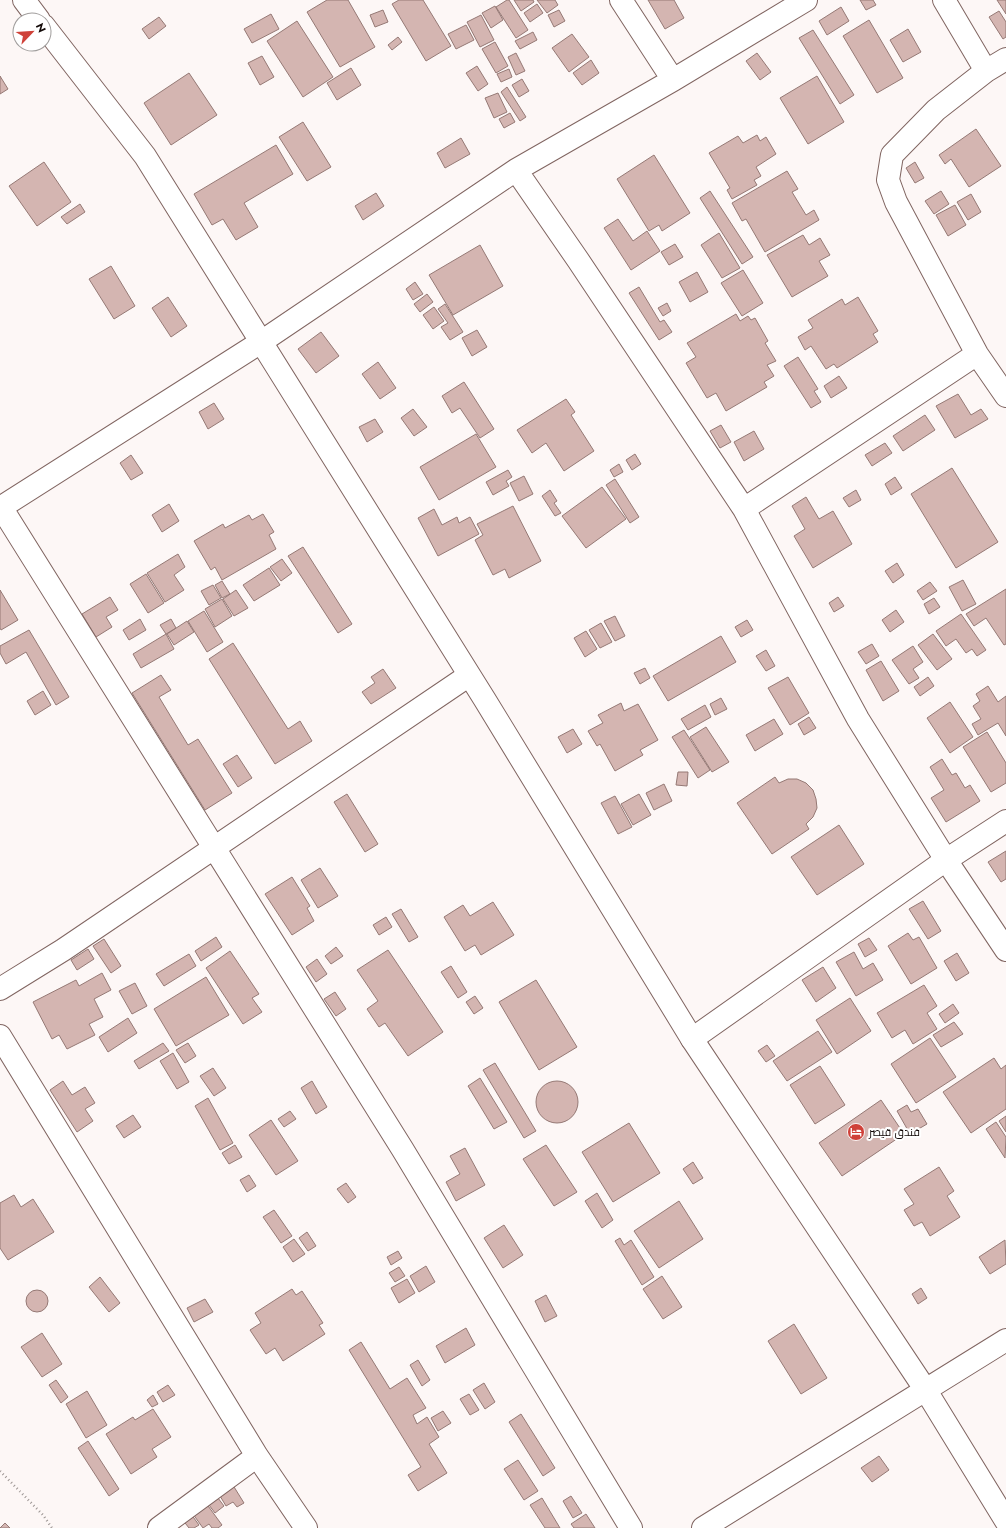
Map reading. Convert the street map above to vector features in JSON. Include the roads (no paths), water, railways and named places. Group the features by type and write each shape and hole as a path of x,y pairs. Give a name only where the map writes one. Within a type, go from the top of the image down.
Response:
{"street":[{"path":"621,0 673,80"},
{"path":"631,1528 403,1150 1,508 261,342 516,170 673,80 806,0"},
{"path":"944,0 986,70"},
{"path":"27,1 34,12"},
{"path":"52,36 145,156 468,676 485,700 692,1039 925,1389 1006,1521"},
{"path":"1006,59 986,70 936,110 892,155 888,180 896,202 977,354 1006,396"},
{"path":"516,170 578,260 744,509 858,719 946,860 1006,950"},
{"path":"744,509 977,354"},
{"path":"0,989 63,950 212,847 468,676"},
{"path":"692,1039 946,860 1006,821"},
{"path":"0,1036 257,1456 306,1528"},
{"path":"703,1528 1006,1340"},
{"path":"159,1528 257,1456"}],"place":[{"name":"فندق قيصر","path":"856,1132"}]}
